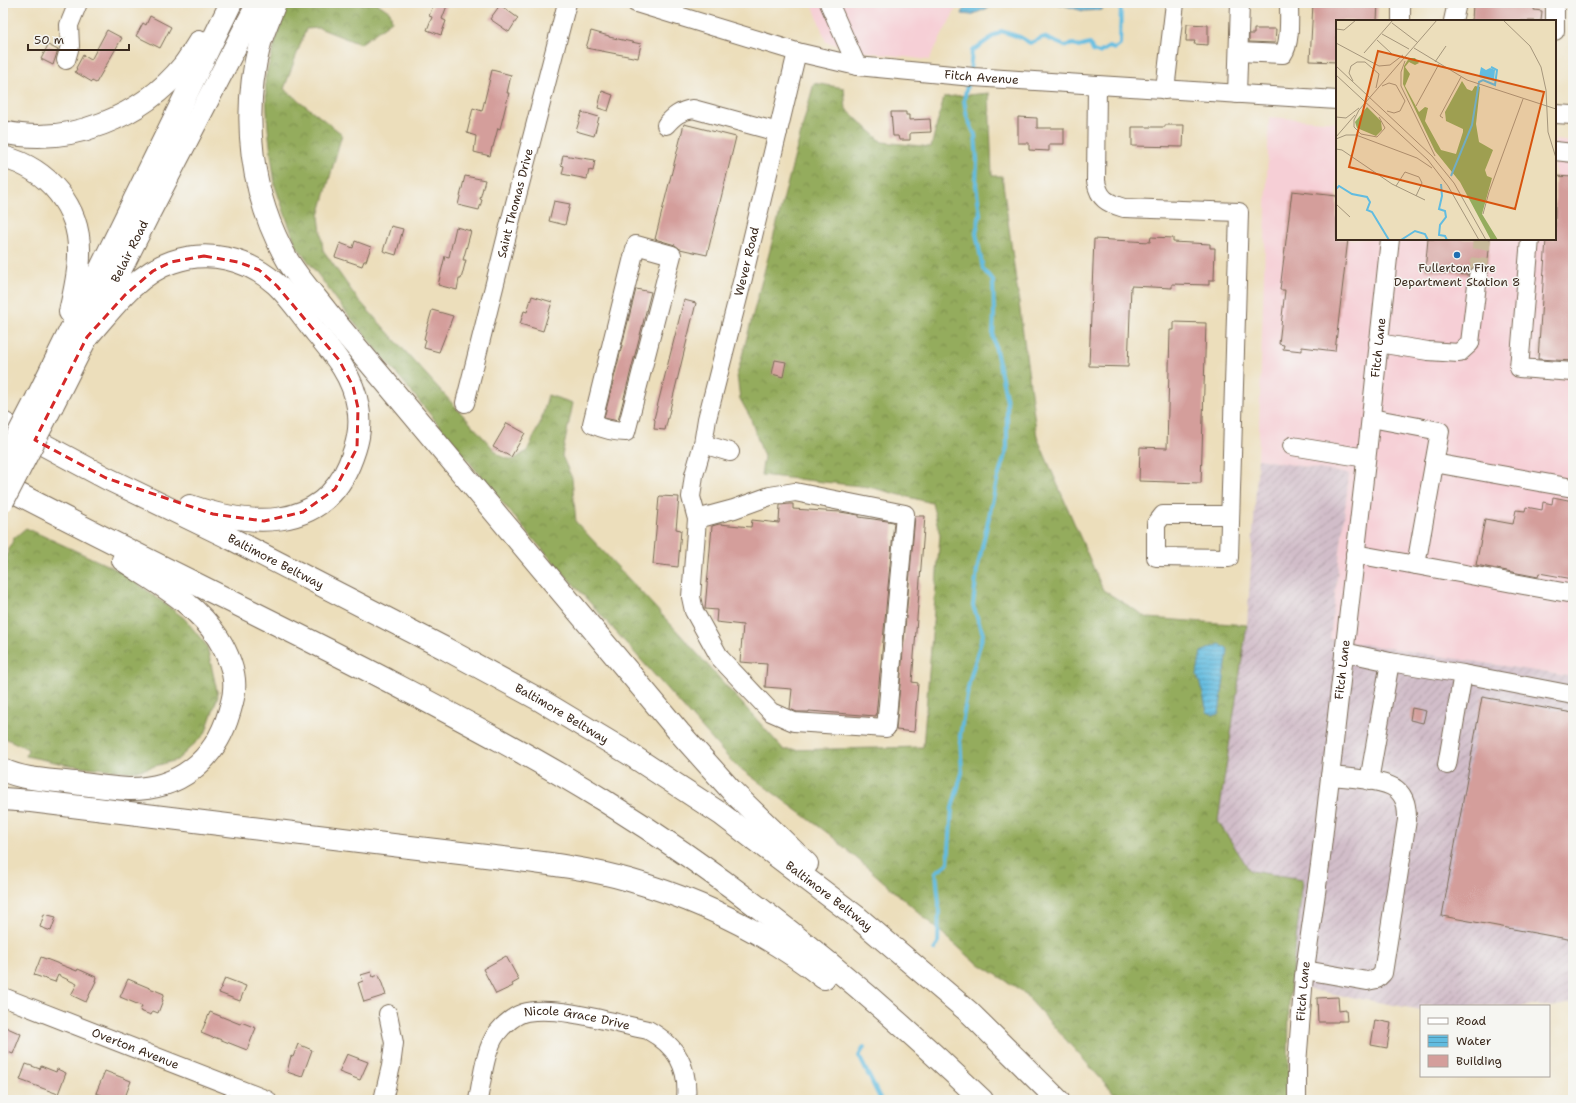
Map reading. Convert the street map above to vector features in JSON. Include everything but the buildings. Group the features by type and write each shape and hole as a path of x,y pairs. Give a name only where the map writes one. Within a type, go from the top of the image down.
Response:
{"highway":[{"path":"3,132 26,136 48,136 93,127 116,119 133,109 161,88 183,65 226,3"},
{"name":"Belair Road","path":"3,501 44,402 64,342 231,3"},
{"name":"Belair Road","path":"3,464 87,338 149,213 258,3"},
{"path":"275,3 260,43 253,80 250,109 250,138 253,164 260,194 277,239 288,261 327,312 679,732 730,790 788,845 857,917"},
{"path":"3,157 26,165 42,176 54,187 65,201 78,235 78,270 64,342"},
{"path":"87,338 134,286 153,271 171,262 187,258 204,256 222,257 259,270 277,286 339,360 353,386 358,408 360,429 356,448 347,470 335,489 319,503 303,512 284,519 264,521 213,514 106,478"},
{"name":"Baltimore Beltway","path":"3,423 106,478 337,592 540,700 628,754 721,814 857,917 970,1014 1058,1100"},
{"path":"3,486 61,517 201,585 423,699 515,748 603,800 690,858 753,904 882,1007 930,1050 982,1100"},
{"path":"3,770 38,779 128,789 161,785 187,774 210,753 226,722 231,705 234,689 232,673 227,656 219,639 207,623 194,609 174,594 61,517"},
{"path":"3,799 31,801 476,855 589,870 630,880 714,911 764,938 810,967 868,1014 964,1100"}],"street":[{"path":"66,60 70,46 69,25 78,3"},
{"name":"Saint Thomas Drive","path":"466,403 513,211 567,3"},
{"name":"Fitch Avenue","path":"636,3 797,52 857,66 965,76 1336,100"},
{"path":"829,3 857,66"},
{"path":"1166,90 1175,3"},
{"path":"1237,94 1240,3"},
{"path":"1239,52 1283,54 1286,50 1288,41 1290,3"},
{"path":"1400,20 1401,3"},
{"path":"1453,20 1457,3"},
{"path":"1554,3 1555,20"},
{"name":"Wever Road","path":"697,519 734,509 770,496 795,492 905,514 886,728 794,722 771,712 720,658 694,611 691,597 697,519 691,497 694,475 703,444 707,419 745,270 797,52"},
{"path":"1097,85 1096,181 1098,191 1102,198 1124,208 1239,212 1229,558 1156,557 1156,524 1163,515 1230,515"},
{"path":"666,124 675,115 685,110 693,109 778,132"},
{"path":"1556,114 1573,115"},
{"path":"1556,151 1573,153"},
{"name":"Fitch Lane","path":"1296,1100 1298,1042 1305,970 1320,865 1390,240"},
{"path":"1530,240 1519,368 1573,372"},
{"path":"636,245 672,255 626,432 617,432 602,429 592,424 636,245"},
{"path":"1378,343 1428,351 1460,353 1470,343 1478,276"},
{"path":"1371,418 1440,431 1416,565"},
{"path":"703,444 730,452"},
{"path":"1292,446 1366,458"},
{"path":"1434,463 1573,488"},
{"path":"1355,554 1573,594"},
{"path":"1344,652 1390,662 1573,695"},
{"path":"1369,781 1390,662"},
{"path":"1447,765 1463,674"},
{"path":"1305,970 1366,981 1377,979 1383,973 1407,820 1407,805 1396,788 1386,784 1330,776"},
{"name":"Overton Avenue","path":"3,997 267,1100"},
{"name":"Nicole Grace Drive","path":"478,1100 489,1049 497,1033 511,1019 525,1012 540,1011 561,1012 648,1030 660,1037 678,1056 683,1068 686,1079 686,1100"},
{"path":"383,1100 391,1066 394,1043 388,1014"}],"highlighted area":[{"path":"204,256 238,262 259,270 277,286 339,360 353,386 358,408 357,448 335,489 303,512 264,521 213,514 106,478 35,440 87,337 125,295 153,271 171,262"}],"shaded area":[{"path":"812,3 959,3 929,60 873,53 826,42"},
{"path":"1269,117 1336,122 1336,240 1556,240 1556,140 1573,142 1573,677 1330,639 1349,474 1258,459"},
{"path":"1258,459 1349,474 1330,639 1573,677 1573,1003 1550,1007 1550,1005 1420,1005 1420,1010 1290,986 1303,879 1250,871 1218,821 1247,625"}],"green space":[{"path":"287,3 377,3 390,12 392,21 360,44 319,28 306,29 284,89 342,134 319,216 323,250 356,297 500,456 513,460 527,451 541,421 548,395 573,403 562,456 572,478 576,522 784,750 923,747 940,535 932,503 869,487 761,475 764,457 750,417 740,399 737,375 814,83 844,88 846,109 882,142 931,147 944,97 989,93 992,176 1002,176 1037,437 1103,590 1148,618 1247,625 1218,821 1250,871 1303,879 1289,999 1288,1100 1120,1100 1022,991 973,960 829,834 733,763 526,531 345,311 296,245 275,186 268,128 265,78"},
{"path":"26,528 122,572 184,618 207,646 218,696 205,734 177,760 133,772 69,765 26,756 28,749 3,737 3,563 14,538"}],"water":[{"path":"966,3 1000,3 971,15 962,14"},
{"path":"1055,3 1105,3 1102,10 1083,11"},
{"path":"1220,644 1228,650 1219,714 1214,715 1207,712 1197,675 1201,652"}],"waterway":[{"path":"970,72 972,51 1001,31 1020,37 1030,43 1044,37 1065,46 1074,44 1078,47 1090,44 1093,51 1099,53 1109,47 1115,49 1120,45 1121,3"},
{"path":"934,950 938,944 939,903 936,872 948,863 952,808 962,773 960,736 969,683 983,634 973,606 977,570 997,481 1007,448 1007,402 993,336 993,281 983,269 976,233 980,214 976,185 977,160 975,135 967,117 964,100 968,81"},
{"path":"864,1047 859,1056 881,1100"}],"tunnel":[{"path":"1478,276 1482,240"}],"place":[{"name":"Fullerton Fire Department Station 8","path":"1457,255"}]}
